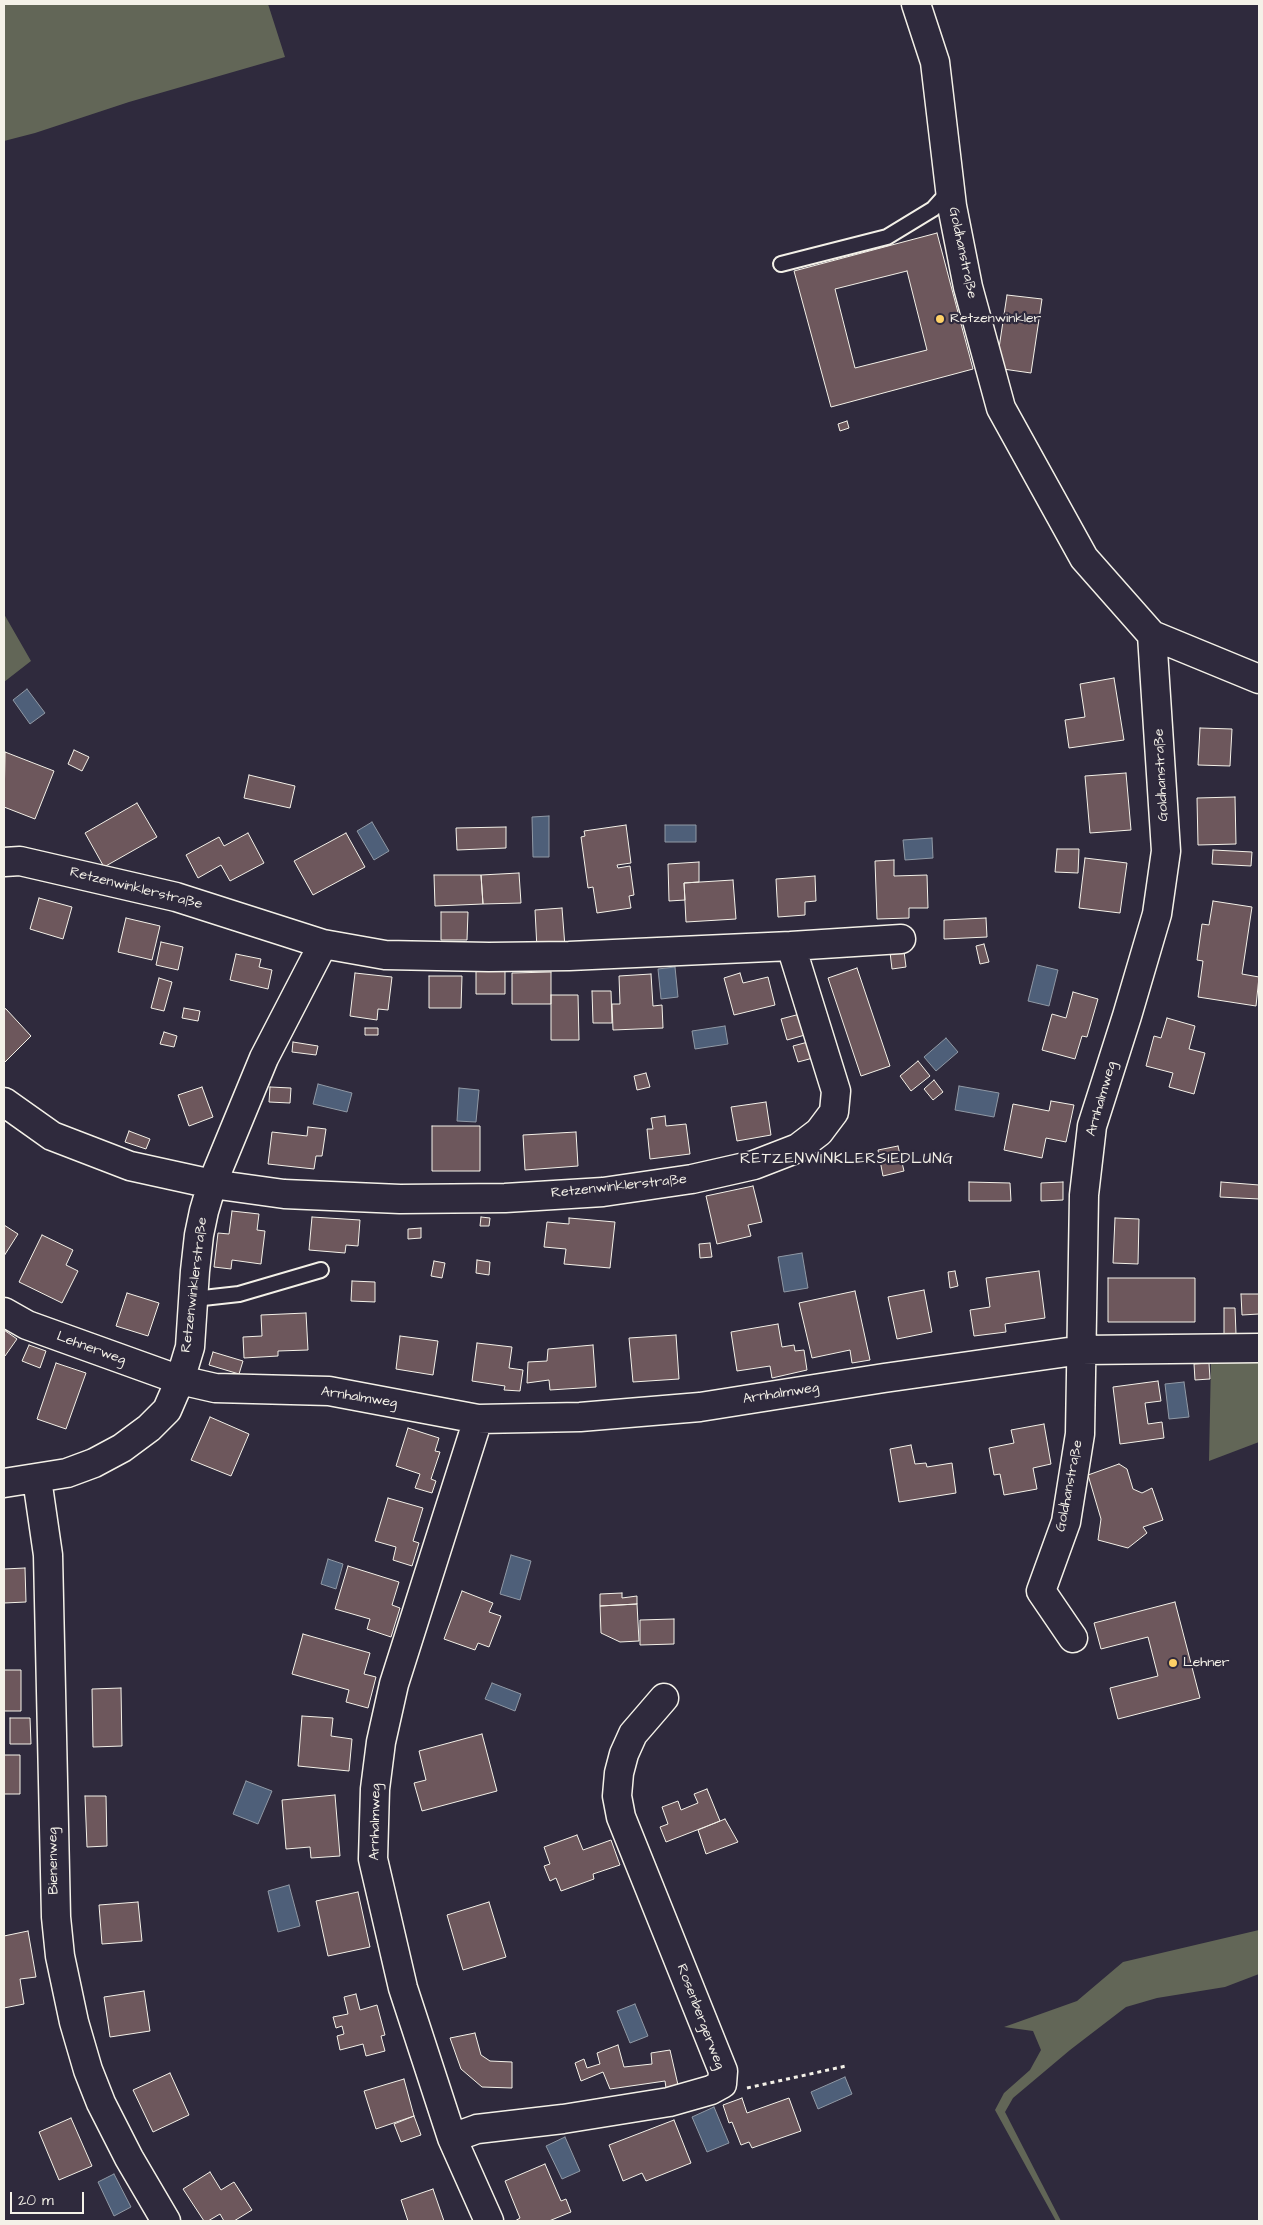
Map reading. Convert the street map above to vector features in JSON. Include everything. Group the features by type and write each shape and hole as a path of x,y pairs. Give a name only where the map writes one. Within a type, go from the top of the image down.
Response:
{"street":[{"name":"Goldhanstraße","path":"916,4 934,62 950,190 968,287 1001,408 1084,558 1152,635 1259,679"},
{"name":"Goldhanstraße","path":"1152,635 1166,851 1156,914"},
{"name":"Retzenwinklerstraße","path":"4,862 20,861 176,898 323,944 385,954 489,958 791,946 901,939"},
{"name":"Arnhalmweg","path":"1082,1350 1084,1195 1092,1126 1127,1016 1156,914"},
{"name":"Retzenwinklerstraße","path":"4,1483 37,1479 67,1472 94,1462 122,1448 149,1428 167,1410 180,1380 190,1346 200,1235 204,1211 212,1184 264,1058 323,944"},
{"name":"Retzenwinklerstraße","path":"4,1102 52,1136 130,1166 212,1184 284,1194 400,1199 515,1197 603,1192 692,1179 754,1166 798,1148 818,1132 834,1112 836,1092 791,946"},
{"name":"Lehnerweg","path":"4,1312 27,1325 180,1380"},
{"name":"Arnhalmweg","path":"180,1380 215,1388 329,1391 478,1419 580,1417 700,1407 884,1378 1082,1350 1259,1348"},
{"name":"Goldhanstraße","path":"1073,1638 1041,1591 1066,1522 1080,1434 1082,1350"},
{"name":"Arnhalmweg","path":"478,1419 394,1684 381,1742 375,1788 373,1859 403,1988 452,2138 489,2221"},
{"name":"Bienenweg","path":"37,1479 48,1555 56,1917 60,1956 82,2051 101,2103 128,2158 166,2221"},
{"name":"Rosenbergerweg","path":"452,2138 477,2129 563,2119 669,2102 711,2090 722,2084 723,2071 621,1817 617,1796 619,1774 624,1754 633,1734 664,1698"}],"lane":[{"path":"781,264 887,237 933,209 950,190"},
{"path":"194,1299 239,1294 321,1270"}],"path":[{"path":"722,2084 745,2089 846,2066"}],"green space":[{"path":"4,4 268,4 285,57 129,102 35,133 4,141"},
{"path":"4,614 31,661 4,682"},
{"path":"1211,1360 1259,1360 1259,1442 1209,1461"},
{"path":"1259,1930 1259,1974 1225,1987 1157,1998 1126,2007 1070,2050 1013,2098 1005,2112 1061,2221 1056,2221 995,2110 1004,2093 1030,2070 1041,2050 1033,2031 1004,2027 1077,2001 1123,1962"}],"water":[{"path":"27,689 45,713 30,724 13,700"},
{"path":"549,816 549,857 533,857 532,817"},
{"path":"372,822 389,851 374,860 357,831"},
{"path":"665,825 696,825 696,842 665,842"},
{"path":"932,838 933,858 905,860 903,840"},
{"path":"1037,965 1058,970 1049,1006 1028,1001"},
{"path":"675,967 678,997 661,999 658,969"},
{"path":"725,1026 728,1044 695,1049 692,1031"},
{"path":"946,1038 958,1052 936,1071 924,1057"},
{"path":"318,1084 352,1093 347,1112 313,1104"},
{"path":"959,1086 999,1093 994,1117 955,1110"},
{"path":"459,1088 479,1090 476,1122 457,1121"},
{"path":"802,1253 808,1288 784,1292 778,1257"},
{"path":"1184,1382 1189,1417 1169,1419 1165,1384"},
{"path":"511,1555 531,1561 520,1600 500,1594"},
{"path":"328,1559 343,1564 336,1589 321,1584"},
{"path":"492,1683 521,1694 515,1711 485,1699"},
{"path":"246,1781 272,1791 258,1824 233,1814"},
{"path":"289,1885 300,1926 278,1932 268,1891"},
{"path":"635,2004 648,2036 630,2043 617,2011"},
{"path":"845,2077 852,2094 818,2109 811,2092"},
{"path":"714,2107 729,2143 707,2152 692,2117"},
{"path":"565,2137 580,2171 562,2179 546,2146"},
{"path":"114,2174 131,2207 114,2216 98,2182"}],"building":[{"name":"Retzenwinkler","path":"937,233 973,369 831,407 794,271","holes":["907,271 927,350 855,368 835,289"]},
{"path":"1007,295 1042,299 1031,373 996,368"},
{"path":"847,421 849,428 840,431 838,424"},
{"path":"1114,678 1124,740 1069,748 1065,720 1085,717 1080,684"},
{"path":"1200,728 1232,729 1230,766 1198,765"},
{"path":"74,750 89,757 82,771 68,764"},
{"path":"5,752 54,771 35,819 4,807"},
{"path":"1126,773 1131,830 1090,833 1085,776"},
{"path":"249,775 295,786 290,808 244,798"},
{"path":"1235,797 1236,844 1198,845 1197,798"},
{"path":"137,803 157,837 104,867 85,833"},
{"path":"626,825 631,863 617,865 618,868 630,866 634,895 629,896 631,908 597,913 593,887 588,888 581,837 585,836 584,831"},
{"path":"506,827 506,848 457,850 456,828"},
{"path":"248,833 264,863 230,881 221,865 198,878 186,855 219,837 224,846"},
{"path":"346,833 365,867 313,895 294,861"},
{"path":"1057,849 1079,849 1078,873 1055,872"},
{"path":"1213,850 1252,852 1251,866 1212,864"},
{"path":"1085,858 1127,863 1120,913 1079,908"},
{"path":"894,860 894,876 927,875 928,908 909,908 909,918 877,919 875,861"},
{"path":"699,862 699,882 684,883 685,900 669,901 668,864"},
{"path":"519,873 521,903 483,904 481,875"},
{"path":"434,875 481,875 483,904 435,906"},
{"path":"815,876 816,901 805,902 805,915 778,917 776,879"},
{"path":"733,880 736,919 686,922 684,883"},
{"path":"39,898 72,907 63,939 30,929"},
{"path":"1213,901 1252,907 1242,974 1259,977 1256,1006 1198,997 1203,961 1197,960 1202,924 1209,925"},
{"path":"562,908 565,947 537,949 535,910"},
{"path":"441,912 468,912 467,940 441,940"},
{"path":"126,918 160,926 152,960 118,952"},
{"path":"986,918 987,937 944,939 944,920"},
{"path":"161,942 183,947 178,970 156,965"},
{"path":"984,944 989,962 980,964 976,946"},
{"path":"904,951 906,967 892,969 890,952"},
{"path":"236,954 261,959 259,967 272,970 268,989 230,980"},
{"path":"857,968 890,1066 861,1076 828,978"},
{"path":"476,971 505,971 505,994 476,994"},
{"path":"551,972 551,1004 512,1004 512,973"},
{"path":"355,973 392,977 388,1010 378,1009 377,1020 350,1016"},
{"path":"740,973 743,983 768,977 775,1005 734,1015 724,978"},
{"path":"651,974 653,1006 662,1005 663,1028 613,1030 612,1004 620,1004 619,976"},
{"path":"429,976 462,976 461,1008 429,1008"},
{"path":"159,978 172,982 164,1011 151,1008"},
{"path":"592,991 611,991 612,1023 593,1023"},
{"path":"1073,992 1098,999 1087,1037 1082,1036 1075,1059 1042,1050 1052,1014 1066,1018"},
{"path":"551,995 578,995 579,1040 551,1040"},
{"path":"4,1008 31,1036 4,1063"},
{"path":"184,1008 200,1011 198,1021 182,1018"},
{"path":"800,1014 805,1035 787,1040 781,1019"},
{"path":"1167,1018 1195,1026 1189,1049 1205,1053 1194,1094 1169,1087 1173,1073 1146,1066 1154,1036 1161,1038"},
{"path":"365,1028 378,1028 378,1035 365,1035"},
{"path":"164,1032 177,1036 174,1047 160,1044"},
{"path":"293,1042 318,1046 316,1055 292,1052"},
{"path":"808,1042 813,1058 798,1062 793,1046"},
{"path":"918,1061 930,1076 911,1091 900,1076"},
{"path":"646,1073 650,1087 637,1090 634,1076"},
{"path":"934,1080 943,1092 933,1100 924,1089"},
{"path":"202,1087 213,1117 189,1126 178,1095"},
{"path":"270,1087 291,1088 290,1103 269,1102"},
{"path":"1051,1101 1074,1105 1066,1142 1046,1138 1042,1158 1004,1150 1013,1104 1049,1111"},
{"path":"766,1102 771,1135 737,1141 731,1107"},
{"path":"665,1116 666,1126 686,1124 690,1154 650,1159 647,1129 653,1129 651,1118"},
{"path":"432,1126 480,1126 480,1171 432,1171"},
{"path":"308,1127 326,1129 322,1156 316,1156 314,1169 268,1164 272,1132 307,1136"},
{"path":"129,1131 150,1139 146,1149 125,1142"},
{"path":"576,1132 578,1166 525,1170 523,1135"},
{"path":"898,1146 904,1171 883,1176 878,1150"},
{"path":"969,1182 1010,1183 1011,1201 969,1201"},
{"path":"1063,1182 1063,1200 1041,1201 1041,1183"},
{"path":"1221,1182 1259,1185 1259,1199 1220,1197"},
{"path":"753,1186 762,1222 748,1225 751,1236 717,1244 706,1196"},
{"path":"232,1211 259,1214 257,1230 265,1231 261,1264 232,1260 231,1269 214,1267 218,1233 229,1234"},
{"path":"312,1217 360,1220 358,1246 346,1245 345,1253 309,1250"},
{"path":"481,1217 490,1218 489,1226 480,1226"},
{"path":"569,1218 615,1222 610,1268 564,1264 566,1249 544,1247 547,1222 569,1224"},
{"path":"1115,1218 1139,1219 1138,1264 1113,1263"},
{"path":"4,1225 18,1234 4,1256"},
{"path":"421,1228 421,1238 408,1239 408,1229"},
{"path":"42,1235 73,1250 66,1265 78,1271 62,1303 19,1282"},
{"path":"710,1243 712,1257 700,1258 699,1244"},
{"path":"477,1260 490,1262 489,1275 476,1273"},
{"path":"434,1261 445,1263 442,1278 431,1276"},
{"path":"955,1271 958,1286 950,1288 948,1272"},
{"path":"1039,1271 1045,1318 1005,1324 1006,1332 974,1336 970,1310 990,1307 986,1278"},
{"path":"1108,1278 1195,1278 1195,1322 1108,1322"},
{"path":"352,1281 375,1282 375,1302 351,1301"},
{"path":"924,1290 932,1332 897,1339 888,1297"},
{"path":"855,1291 870,1360 852,1363 850,1350 812,1358 799,1303"},
{"path":"127,1293 159,1303 148,1336 116,1326"},
{"path":"1241,1294 1259,1294 1259,1314 1242,1315"},
{"path":"1224,1308 1235,1308 1236,1334 1224,1335"},
{"path":"306,1313 308,1350 278,1351 278,1356 244,1358 243,1337 262,1336 261,1315"},
{"path":"778,1324 782,1347 794,1345 795,1351 804,1350 807,1370 772,1378 770,1366 737,1371 731,1332"},
{"path":"4,1330 17,1339 5,1356 4,1355"},
{"path":"676,1335 679,1379 633,1382 629,1338"},
{"path":"400,1336 438,1341 433,1375 396,1369"},
{"path":"477,1343 512,1347 509,1368 523,1370 520,1391 504,1390 505,1386 472,1381"},
{"path":"29,1345 46,1351 40,1368 22,1361"},
{"path":"593,1345 596,1387 550,1390 549,1380 527,1383 528,1362 547,1361 548,1349"},
{"path":"213,1352 243,1361 239,1374 209,1365"},
{"path":"56,1363 86,1373 66,1429 37,1419"},
{"path":"1209,1363 1210,1379 1195,1380 1194,1364"},
{"path":"1158,1381 1161,1401 1145,1403 1148,1424 1162,1422 1164,1438 1120,1444 1113,1387"},
{"path":"210,1417 249,1434 231,1476 191,1460"},
{"path":"1044,1424 1051,1464 1033,1468 1037,1489 1004,1495 1000,1474 994,1475 989,1448 1014,1443 1011,1430"},
{"path":"408,1428 439,1438 435,1451 440,1452 431,1479 436,1481 432,1493 415,1488 420,1474 396,1466"},
{"path":"911,1445 915,1464 926,1463 927,1467 952,1463 956,1493 899,1502 890,1449"},
{"path":"1119,1464 1127,1469 1133,1489 1142,1493 1152,1488 1163,1520 1143,1527 1147,1533 1128,1548 1098,1540 1101,1519 1088,1475"},
{"path":"388,1498 423,1508 413,1541 419,1543 412,1566 393,1560 396,1547 375,1541"},
{"path":"348,1566 399,1582 392,1605 400,1608 391,1637 367,1629 370,1619 335,1609"},
{"path":"25,1568 26,1602 4,1603 4,1569"},
{"path":"462,1591 493,1603 489,1612 501,1616 489,1647 478,1643 475,1650 444,1639"},
{"path":"622,1593 622,1598 637,1596 637,1604 600,1606 600,1594"},
{"name":"Lehner","path":"1175,1602 1200,1698 1118,1719 1110,1688 1158,1676 1148,1637 1101,1649 1094,1623"},
{"path":"637,1604 639,1641 620,1642 601,1633 600,1606"},
{"path":"674,1619 674,1644 640,1645 640,1620"},
{"path":"303,1634 370,1653 364,1674 376,1677 368,1708 346,1702 349,1690 292,1674"},
{"path":"4,1670 21,1670 21,1711 4,1711"},
{"path":"121,1688 122,1746 93,1747 92,1689"},
{"path":"302,1716 333,1718 331,1736 352,1739 349,1771 298,1766"},
{"path":"10,1718 30,1718 31,1744 10,1744"},
{"path":"482,1734 497,1791 422,1811 414,1783 426,1780 419,1751"},
{"path":"4,1755 20,1755 20,1794 4,1794"},
{"path":"707,1789 720,1821 666,1842 660,1827 668,1824 662,1807 678,1801 681,1810 698,1803 694,1794"},
{"path":"335,1795 340,1856 311,1858 310,1847 286,1849 282,1800"},
{"path":"85,1796 106,1796 107,1846 87,1847"},
{"path":"725,1819 738,1842 706,1854 698,1830"},
{"path":"577,1835 583,1850 611,1840 620,1865 593,1874 594,1879 561,1891 556,1878 550,1881 544,1866 550,1864 544,1847"},
{"path":"358,1892 370,1947 328,1956 316,1901"},
{"path":"138,1902 142,1941 102,1944 99,1905"},
{"path":"489,1902 506,1957 463,1970 447,1915"},
{"path":"28,1931 36,1977 20,1979 24,2004 4,2008 4,1936"},
{"path":"144,1991 150,2031 110,2037 104,1997"},
{"path":"356,1994 360,2010 377,2005 385,2035 381,2036 385,2051 366,2056 363,2044 340,2050 337,2036 344,2034 342,2026 336,2028 333,2017 348,2014 344,1997"},
{"path":"475,2033 481,2055 490,2061 512,2062 512,2088 482,2087 461,2069 450,2038"},
{"path":"618,2045 624,2067 652,2064 651,2053 670,2050 678,2085 666,2088 665,2081 610,2089 603,2072 581,2081 575,2063 584,2059 587,2068 600,2064 597,2053"},
{"path":"170,2073 189,2115 153,2132 133,2090"},
{"path":"404,2079 414,2116 376,2129 364,2091"},
{"path":"742,2098 747,2113 789,2098 801,2131 752,2148 749,2142 741,2145 732,2122 729,2123 723,2105"},
{"path":"414,2116 421,2135 401,2142 394,2124"},
{"path":"71,2118 92,2166 59,2180 39,2132"},
{"path":"674,2120 691,2163 646,2181 642,2173 623,2181 609,2145"},
{"path":"545,2164 561,2201 566,2199 571,2212 549,2221 515,2221 520,2218 505,2181"},
{"path":"210,2172 221,2190 234,2182 252,2210 234,2221 224,2221 220,2214 208,2221 204,2221 183,2189"},
{"path":"433,2189 444,2221 408,2221 401,2200"}],"place":[{"name":"Retzenwinkler","path":"940,319"},
{"name":"Lehner","path":"1173,1663"}],"district":[{"name":"RETZENWINKLERSIEDLUNG","path":"847,1160"}]}
